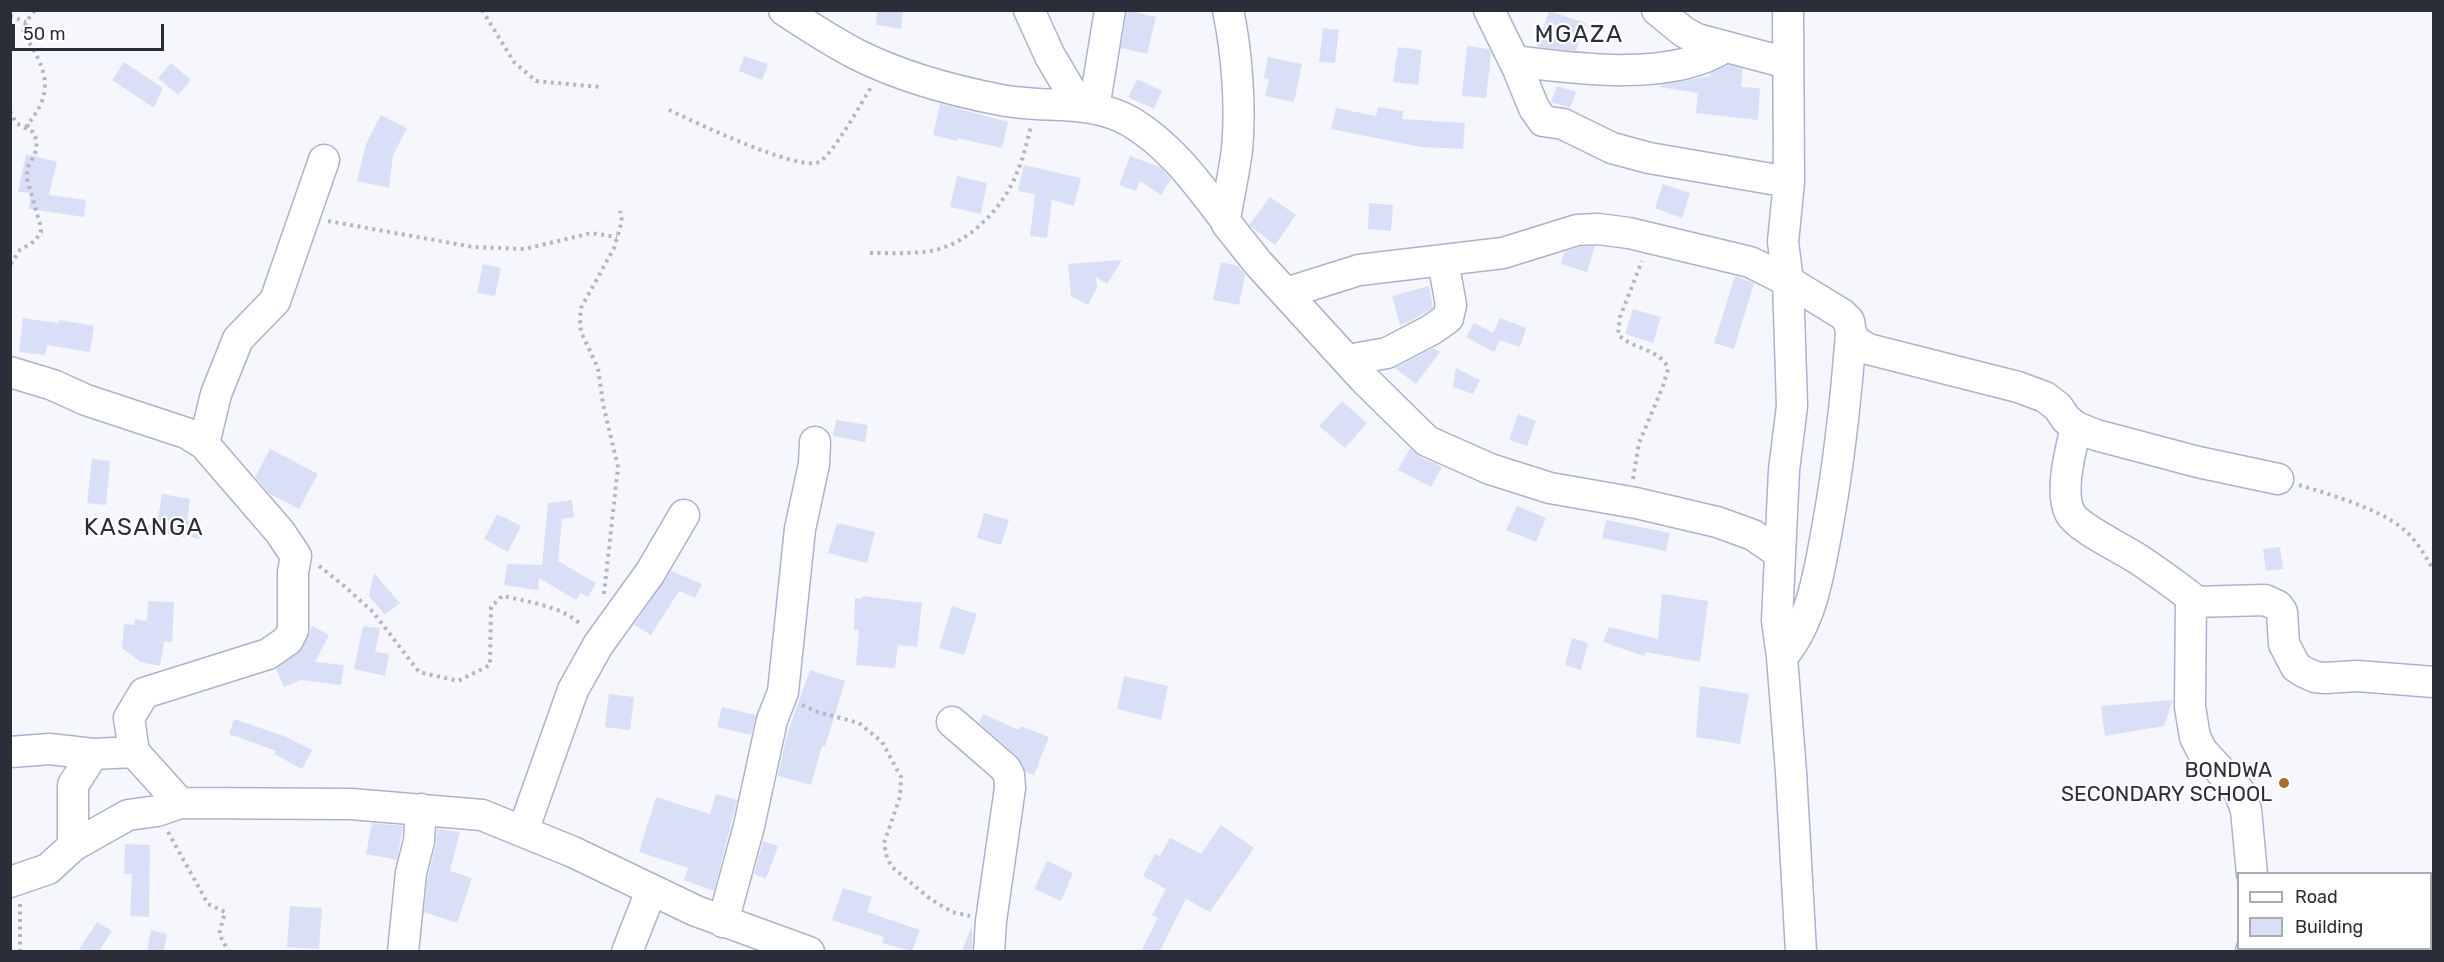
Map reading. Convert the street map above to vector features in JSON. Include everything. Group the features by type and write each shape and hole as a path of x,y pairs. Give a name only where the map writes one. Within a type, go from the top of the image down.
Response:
{"street":[{"path":"784,10 840,45 883,65 935,84 983,97 1014,102 1087,106 1129,121 1158,141 1186,168 1225,219 1229,228 1286,293 1364,379 1427,441 1523,481 1550,489 1636,503 1717,522 1754,536 1779,553"},
{"path":"1029,10 1050,56 1087,106"},
{"path":"1087,106 1110,10"},
{"path":"1225,219 1237,149 1236,72 1228,10"},
{"path":"1490,10 1515,61 1534,108 1543,121 1563,124 1612,148 1649,158 1789,182"},
{"path":"1657,10 1689,35 1787,63"},
{"path":"1788,10 1789,182 1783,242 1788,281 1792,406 1779,553 1777,620 1782,657 1802,951"},
{"path":"1515,61 1575,69 1633,69 1698,60 1725,47"},
{"path":"204,444 216,394 238,339 275,301 324,160"},
{"path":"1286,293 1359,270 1503,253 1577,230 1598,229 1651,238 1750,262 1788,281 1842,314 1848,321 1855,341 1868,349 2018,387 2045,397 2076,427 2096,435 2198,462 2278,479"},
{"path":"1348,360 1387,353 1431,330 1448,318 1451,305 1443,261"},
{"path":"1782,657 1801,629 1818,577 1835,485 1851,333"},
{"path":"10,372 186,433 204,444 280,531 296,556 292,572 293,630 288,640 268,654 144,693 129,718 134,752 168,807"},
{"path":"2076,427 2068,463 2066,493 2070,513 2078,522 2191,597 2190,707 2195,737 2202,751 2239,791 2246,810 2252,872"},
{"path":"723,922 749,826 772,720 783,692 800,529 814,464 815,442"},
{"path":"523,831 573,690 598,645 650,573 684,515"},
{"path":"2192,602 2265,600 2272,602 2282,612 2284,644 2288,656 2296,667 2315,677 2357,676 2433,682"},
{"path":"952,722 1005,768 1009,775 1010,788 991,921 989,951"},
{"path":"10,752 50,749 93,754 134,752"},
{"path":"73,846 73,785 93,754"},
{"path":"16,880 48,868 73,846 128,815 168,807 340,804 422,809 482,815 573,852 651,891 723,922 809,951"},
{"path":"403,951 411,873 419,841 422,809"},
{"path":"627,951 651,891"}],"path":[{"path":"10,265 20,250 35,241 41,232 27,178 27,168 35,154 37,141 27,125 36,114 47,83 41,60 23,33 26,22 35,10"},
{"path":"482,10 514,62 536,81 600,87"},
{"path":"10,16 26,22"},
{"path":"669,110 753,147 806,164 820,162 834,148 883,65"},
{"path":"870,253 930,251 954,243 980,226 1002,199 1018,172 1038,104"},
{"path":"10,111 16,123 33,132"},
{"path":"603,598 618,467 603,404 598,368 581,333 580,320 581,308 609,260 622,220 620,211"},
{"path":"303,222 327,220 473,247 525,249 591,232 617,237"},
{"path":"1636,503 1633,478 1637,450 1668,369 1664,361 1624,340 1617,330 1651,238"},
{"path":"10,321 10,329"},
{"path":"2278,479 2326,493 2385,518 2403,529 2420,547 2433,571"},
{"path":"343,585 373,612 419,672 448,679 458,681 490,666 491,607 502,596 546,606 576,619 598,645"},
{"path":"783,692 818,712 859,723 882,742 900,777 900,797 884,843 887,858 892,867 928,898 952,912 991,921"},
{"path":"168,807 208,904 225,912 219,934 229,951"},
{"path":"16,880 20,951"}],"building":[{"path":"877,10 903,10 901,29 876,25"},
{"path":"1127,10 1156,17 1147,54 1121,48"},
{"path":"1549,11 1586,23 1576,51 1537,47"},
{"path":"1323,28 1339,30 1335,63 1319,62"},
{"path":"1467,46 1489,49 1491,54 1486,98 1462,96"},
{"path":"1398,47 1422,50 1418,85 1393,82"},
{"path":"744,56 768,64 762,80 739,71"},
{"path":"1268,57 1302,64 1294,102 1265,96 1269,79 1264,78"},
{"path":"124,62 163,88 154,108 112,80"},
{"path":"171,63 191,80 178,95 158,78"},
{"path":"1728,65 1743,69 1741,87 1760,88 1758,120 1696,113 1698,93 1660,87 1660,85 1710,76"},
{"path":"1137,79 1162,91 1154,109 1128,97"},
{"path":"1557,86 1576,92 1570,108 1551,102"},
{"path":"940,104 1008,122 1002,148 933,135"},
{"path":"1378,107 1403,111 1402,119 1465,123 1463,149 1421,147 1331,129 1336,108 1376,116"},
{"path":"381,115 407,128 393,155 389,188 357,181 366,144"},
{"path":"26,154 57,162 49,195 86,200 84,217 29,209 31,193 18,192"},
{"path":"1130,156 1160,167 1171,179 1161,195 1140,181 1136,191 1119,185"},
{"path":"1024,165 1081,178 1074,206 1052,200 1047,238 1030,236 1035,194 1018,191"},
{"path":"957,176 987,183 981,214 950,207"},
{"path":"1663,184 1690,193 1682,218 1655,208"},
{"path":"1270,197 1296,215 1275,245 1249,225"},
{"path":"1369,203 1393,205 1391,231 1368,229"},
{"path":"1595,246 1587,272 1561,264 1564,252 1580,247"},
{"path":"1122,260 1107,284 1096,277 1097,288 1088,305 1071,296 1068,264"},
{"path":"1221,262 1238,266 1245,275 1239,305 1213,300"},
{"path":"483,264 501,268 495,296 477,293"},
{"path":"1735,276 1754,283 1734,349 1714,343"},
{"path":"1429,286 1433,308 1400,325 1392,296"},
{"path":"1633,309 1661,317 1653,343 1625,334"},
{"path":"23,318 58,323 59,320 94,326 90,352 47,345 45,355 19,352"},
{"path":"1500,318 1526,328 1520,347 1500,340 1494,352 1466,337 1474,323 1493,333"},
{"path":"1434,348 1440,352 1416,384 1395,368"},
{"path":"1456,368 1480,380 1473,394 1453,387"},
{"path":"1342,401 1367,423 1345,448 1319,426"},
{"path":"1518,414 1536,421 1527,446 1509,440"},
{"path":"836,420 868,425 865,442 833,436"},
{"path":"1410,448 1420,457 1442,467 1431,487 1398,470"},
{"path":"270,449 318,474 299,509 270,494 255,477"},
{"path":"92,459 110,461 106,505 87,503"},
{"path":"162,494 190,499 187,521 200,520 201,539 147,531 147,525 157,524"},
{"path":"572,500 574,517 562,519 558,561 596,583 588,597 581,593 576,600 539,578 538,590 504,585 507,564 542,565 548,503"},
{"path":"1517,506 1546,518 1536,542 1506,530"},
{"path":"984,513 1009,520 1001,545 977,538"},
{"path":"497,514 521,526 508,552 484,539"},
{"path":"1606,520 1670,533 1666,551 1602,538"},
{"path":"837,523 875,532 867,563 828,553"},
{"path":"2280,547 2283,569 2266,571 2263,549"},
{"path":"671,571 702,584 695,598 679,591 651,635 634,625"},
{"path":"374,573 400,603 385,615 369,596"},
{"path":"1662,594 1708,601 1700,662 1646,652 1644,656 1603,642 1609,627 1658,639"},
{"path":"862,596 922,603 917,647 898,645 895,668 856,665 859,630 854,630 855,598 862,599"},
{"path":"148,601 174,602 172,642 164,642 160,666 141,662 122,648 124,624 134,625 135,619 147,621"},
{"path":"952,606 977,614 964,655 939,648"},
{"path":"312,626 329,635 315,662 344,665 341,685 301,680 284,687 276,669 303,648"},
{"path":"363,626 380,628 375,652 389,654 385,676 354,669"},
{"path":"1572,638 1588,643 1581,670 1565,665"},
{"path":"810,670 845,681 811,785 778,776 787,734"},
{"path":"1124,676 1168,686 1161,720 1117,709"},
{"path":"1700,686 1749,694 1740,744 1696,737"},
{"path":"609,694 634,697 630,730 605,727"},
{"path":"2173,700 2164,726 2105,736 2101,706"},
{"path":"722,707 756,715 751,735 717,727"},
{"path":"983,714 1019,730 1021,726 1049,737 1034,775 1026,772 1016,755 979,723"},
{"path":"234,719 284,736 312,750 302,769 274,754 276,751 229,734"},
{"path":"716,794 737,800 714,891 684,880 688,868 639,852 656,797 710,814"},
{"path":"372,823 403,826 397,860 366,854"},
{"path":"1221,825 1254,848 1210,912 1186,899 1160,951 1141,951 1158,918 1152,915 1166,889 1143,876 1155,854 1160,856 1170,838 1201,854"},
{"path":"437,829 460,832 450,871 472,878 457,923 424,912"},
{"path":"763,841 778,846 766,879 754,874"},
{"path":"125,844 150,845 149,917 130,916 132,874 124,874"},
{"path":"1047,861 1073,873 1061,901 1034,889"},
{"path":"843,888 872,897 867,912 920,930 912,951 882,943 884,937 832,920"},
{"path":"290,906 322,908 319,949 287,947"},
{"path":"97,922 112,931 99,951 78,951"},
{"path":"972,926 972,951 962,951"},
{"path":"151,930 167,934 164,951 147,951"}],"place":[{"name":"BONDWA SECONDARY SCHOOL","path":"2284,783"}],"district":[{"name":"MGAZA","path":"1579,35"},
{"name":"KASANGA","path":"144,528"}]}
